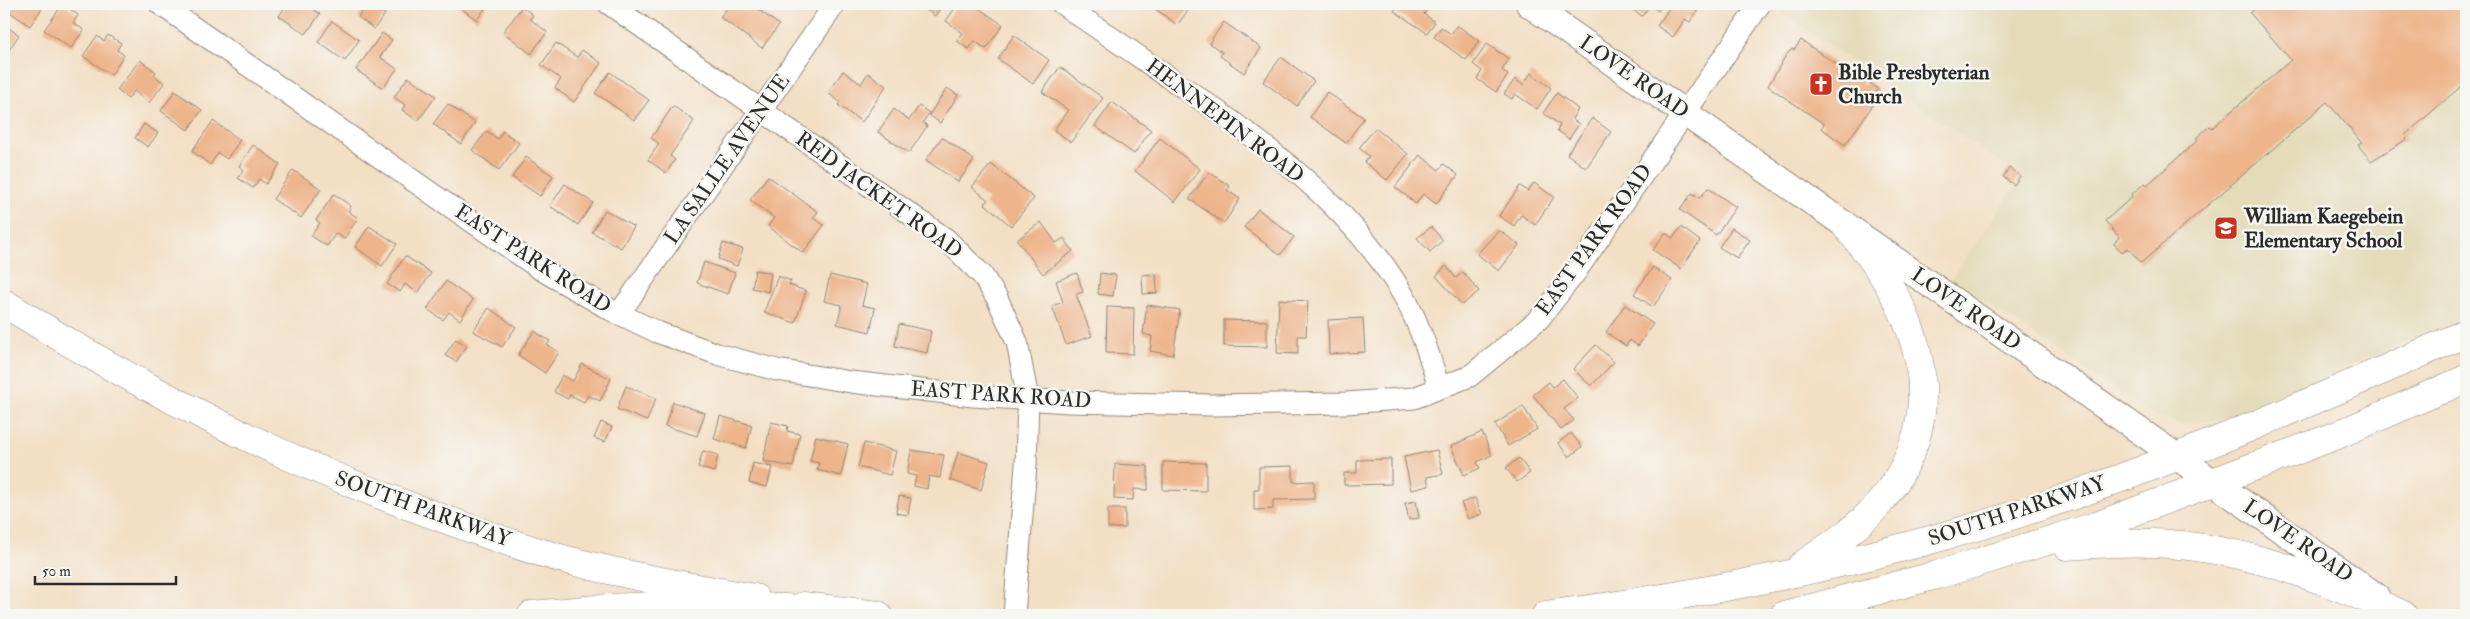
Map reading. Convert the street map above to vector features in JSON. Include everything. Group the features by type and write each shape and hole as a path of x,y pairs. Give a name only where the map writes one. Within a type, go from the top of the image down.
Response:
{"main road":[{"path":"1785,576 1860,523 1878,506 1892,487 1908,458 1917,431 1922,401 1922,373 1917,345 1905,313 1888,281 1872,255 1845,225"},
{"name":"SOUTH PARKWAY","path":"4,303 156,393 219,425 338,479 466,528 575,562 730,594 827,610 878,615"},
{"name":"SOUTH PARKWAY","path":"1546,615 1736,586 1785,576 1920,542 2037,508 2178,458 2330,395 2466,333"},
{"name":"SOUTH PARKWAY","path":"1784,615 1937,575 2096,526 2335,436 2466,379"},
{"path":"1988,558 2060,547 2102,544 2154,543 2197,547 2299,571 2344,588 2403,615"},
{"path":"532,615 608,608 696,604 827,610"}],"street":[{"name":"EAST PARK ROAD","path":"160,4 540,269 581,294 657,332 717,354 777,370 861,383 973,396 1211,405 1346,403 1414,398 1470,376 1539,319 1575,273 1760,4"},
{"name":"RED JACKET ROAD","path":"609,4 946,239 982,275 997,298 1017,342 1028,399 1026,465 1014,615"},
{"name":"LA SALLE AVENUE","path":"619,314 835,4"},
{"name":"HENNEPIN ROAD","path":"1062,4 1223,115 1281,158 1317,191 1355,230 1394,280 1424,337 1439,388"},
{"name":"LOVE ROAD","path":"1529,4 2403,615"}],"shaded area":[{"name":"William Kaegebein Elementary School","path":"1780,4 2466,4 2466,315 2232,416 2205,422 2181,424 2161,418 2142,408 1951,279 2022,177 1782,13"}],"building":[{"path":"4,4 45,4 30,26 4,8"},
{"path":"63,4 78,15 73,23 84,30 71,48 44,30"},
{"path":"287,4 318,4 314,10 320,14 306,34 279,16"},
{"path":"368,4 385,14 374,29 358,17"},
{"path":"455,4 488,4 477,20"},
{"path":"730,4 757,4 755,7 779,25 762,48 720,17"},
{"path":"918,4 943,4 935,16"},
{"path":"958,4 973,4 1003,25 986,49 975,41 969,49 957,41 963,33 946,21"},
{"path":"1149,4 1193,4 1177,25"},
{"path":"1399,4 1427,4 1430,6 1424,14 1435,22 1427,33 1394,11"},
{"path":"1624,4 1663,4 1658,11 1650,5 1642,16"},
{"path":"1672,4 1702,4 1690,22 1685,19 1673,37 1657,26"},
{"path":"2261,4 2466,4 2466,82 2404,136 2407,139 2371,161 2358,145 2362,143 2327,102 2141,263 2128,248 2122,252 2114,244 2119,237 2105,221 2132,197 2131,195 2145,183 2147,185 2198,140 2196,138 2210,126 2212,128 2291,60 2250,13"},
{"path":"522,7 533,15 530,19 547,32 531,54 503,32"},
{"path":"332,21 359,40 345,61 318,42"},
{"path":"1224,22 1261,48 1244,73 1220,56 1222,52 1209,43"},
{"path":"4,25 19,35 7,53 4,51"},
{"path":"1457,25 1479,41 1466,60 1434,37 1441,27 1451,34"},
{"path":"382,33 392,40 380,57 397,69 383,88 356,70"},
{"path":"108,35 121,43 117,50 124,55 111,75 83,56 97,36 104,41"},
{"path":"1014,35 1049,60 1033,84 998,59"},
{"path":"1801,40 1865,84 1867,81 1878,89 1876,93 1880,95 1845,145 1821,128 1824,124 1768,86 1786,55 1792,49 1794,50"},
{"path":"556,43 577,57 582,50 601,63 574,102 555,88 561,79 541,65"},
{"path":"1487,44 1509,59 1502,70 1508,75 1496,92 1477,79 1482,71 1473,64"},
{"path":"1281,57 1314,81 1297,106 1263,82"},
{"path":"140,60 156,72 154,75 164,83 149,103 134,91 128,99 117,90"},
{"path":"1060,67 1103,98 1071,142 1054,130 1068,110 1042,92"},
{"path":"843,71 861,84 868,73 886,86 862,122 838,105 840,102 828,93"},
{"path":"610,72 649,100 634,120 595,93"},
{"path":"1531,73 1551,88 1537,109 1515,94 1512,99 1504,94 1515,79 1523,85"},
{"path":"408,77 436,96 418,121 402,110 405,105 394,97"},
{"path":"947,88 958,95 940,123 929,115"},
{"path":"175,91 202,110 188,130 161,111"},
{"path":"1327,92 1364,118 1346,143 1310,117"},
{"path":"1557,93 1578,109 1572,119 1579,124 1569,139 1557,130 1560,125 1543,113"},
{"path":"1112,102 1151,130 1134,154 1095,126"},
{"path":"448,104 475,123 461,144 433,124"},
{"path":"673,106 694,121 670,156 675,160 666,173 648,160 659,144 651,138"},
{"path":"919,106 929,113 923,122 927,126 909,153 878,132 894,109 909,120"},
{"path":"1592,118 1611,132 1586,168 1567,154"},
{"path":"213,121 240,140 227,159 218,153 210,165 192,151"},
{"path":"144,124 158,133 148,147 135,138"},
{"path":"1375,128 1408,154 1387,180 1364,162 1369,156 1359,148"},
{"path":"487,131 498,139 503,131 519,143 499,170 472,150"},
{"path":"942,137 974,160 958,182 926,160"},
{"path":"1160,138 1200,169 1175,202 1135,171"},
{"path":"253,145 280,164 266,184 259,179 253,188 238,178 244,170 239,166"},
{"path":"1420,155 1439,170 1444,164 1458,175 1436,204 1423,194 1416,204 1395,187"},
{"path":"526,157 553,176 540,196 512,177"},
{"path":"991,164 1034,198 1011,226 985,204 988,200 972,187"},
{"path":"2009,168 2020,176 2014,185 2003,177"},
{"path":"293,170 321,189 301,218 273,199"},
{"path":"1209,172 1230,186 1227,190 1240,199 1224,223 1189,199"},
{"path":"768,176 818,212 813,218 824,225 803,253 768,226 774,218 750,200"},
{"path":"1534,183 1554,197 1535,225 1521,215 1514,226 1499,216 1520,186 1528,191"},
{"path":"565,184 593,203 578,225 550,206"},
{"path":"1708,188 1736,207 1716,235 1680,210 1692,193 1700,198"},
{"path":"334,194 351,206 348,211 358,218 344,239 336,233 327,246 311,236 320,223 316,220"},
{"path":"1258,209 1294,237 1280,255 1244,227"},
{"path":"605,210 634,227 621,248 592,232"},
{"path":"1041,222 1056,243 1064,238 1073,251 1043,274 1017,240"},
{"path":"369,226 397,244 382,266 355,247"},
{"path":"1431,227 1443,240 1430,252 1417,238"},
{"path":"1681,227 1700,241 1681,269 1653,250 1665,233 1673,238"},
{"path":"1732,228 1750,240 1737,258 1719,247"},
{"path":"1499,230 1519,245 1499,271 1477,254"},
{"path":"723,243 743,249 737,266 718,259"},
{"path":"405,256 431,273 418,293 405,284 400,292 387,284"},
{"path":"704,262 735,273 728,294 697,283"},
{"path":"1446,266 1456,278 1463,272 1479,291 1462,305 1436,276"},
{"path":"1653,267 1672,280 1653,307 1634,294"},
{"path":"755,270 771,273 768,292 752,288"},
{"path":"1077,273 1083,292 1076,294 1092,336 1066,345 1052,306 1063,302 1056,281"},
{"path":"1100,273 1116,275 1113,296 1098,294"},
{"path":"1156,274 1157,293 1143,294 1142,275"},
{"path":"830,275 867,284 862,305 875,308 870,332 837,324 842,305 824,301"},
{"path":"778,276 791,281 789,285 806,291 795,323 764,312"},
{"path":"446,281 473,300 460,320 449,312 443,320 427,309"},
{"path":"1279,299 1308,301 1306,336 1298,336 1298,354 1277,353"},
{"path":"1147,305 1180,310 1173,355 1150,351 1152,336 1143,334"},
{"path":"1625,305 1653,324 1638,346 1630,340 1626,346 1606,332"},
{"path":"1107,307 1134,308 1133,354 1106,353"},
{"path":"489,308 516,327 502,347 473,331"},
{"path":"1363,318 1365,352 1329,354 1328,320"},
{"path":"1224,320 1267,321 1267,347 1224,346"},
{"path":"899,324 931,331 927,353 895,346"},
{"path":"534,331 550,341 547,345 559,352 545,373 518,355"},
{"path":"456,339 467,346 456,362 445,355"},
{"path":"1596,345 1614,362 1591,386 1573,369"},
{"path":"582,364 611,379 600,401 588,395 584,402 570,395 568,399 554,392 562,375 573,381"},
{"path":"1563,379 1578,398 1564,409 1574,420 1561,430 1533,395 1549,382 1553,387"},
{"path":"626,386 656,398 647,421 617,409"},
{"path":"673,402 705,413 697,436 665,426"},
{"path":"1523,406 1537,429 1508,446 1495,424"},
{"path":"720,416 752,425 746,448 714,439"},
{"path":"601,422 612,427 605,442 594,438"},
{"path":"771,422 788,426 787,431 800,434 793,467 763,461"},
{"path":"1482,432 1492,455 1477,462 1480,468 1464,475 1451,446"},
{"path":"1571,433 1582,447 1569,457 1558,443"},
{"path":"816,436 848,444 841,476 817,470 819,463 810,461"},
{"path":"864,443 896,451 890,475 858,467"},
{"path":"911,450 944,455 940,478 929,476 927,489 914,486 916,476 907,474"},
{"path":"1437,450 1443,474 1427,477 1429,486 1411,490 1404,457"},
{"path":"703,451 718,455 714,472 698,467"},
{"path":"958,452 989,462 981,490 950,480"},
{"path":"1519,458 1530,473 1517,482 1506,468"},
{"path":"1391,459 1391,484 1344,485 1344,473 1357,473 1357,460"},
{"path":"1163,462 1206,463 1206,491 1163,490"},
{"path":"753,463 772,467 767,487 749,483"},
{"path":"1115,464 1148,466 1148,490 1134,489 1133,500 1114,499"},
{"path":"1293,466 1293,482 1314,481 1314,499 1273,500 1273,509 1254,510 1254,489 1259,489 1259,467"},
{"path":"899,496 911,498 908,515 896,513"},
{"path":"1475,498 1482,514 1468,519 1461,503"},
{"path":"1416,501 1419,518 1409,520 1405,503"},
{"path":"1108,509 1125,509 1125,528 1108,528"}],"place":[{"name":"Bible Presbyterian Church","path":"1821,84"},
{"name":"William Kaegebein Elementary School","path":"2226,228"}]}
